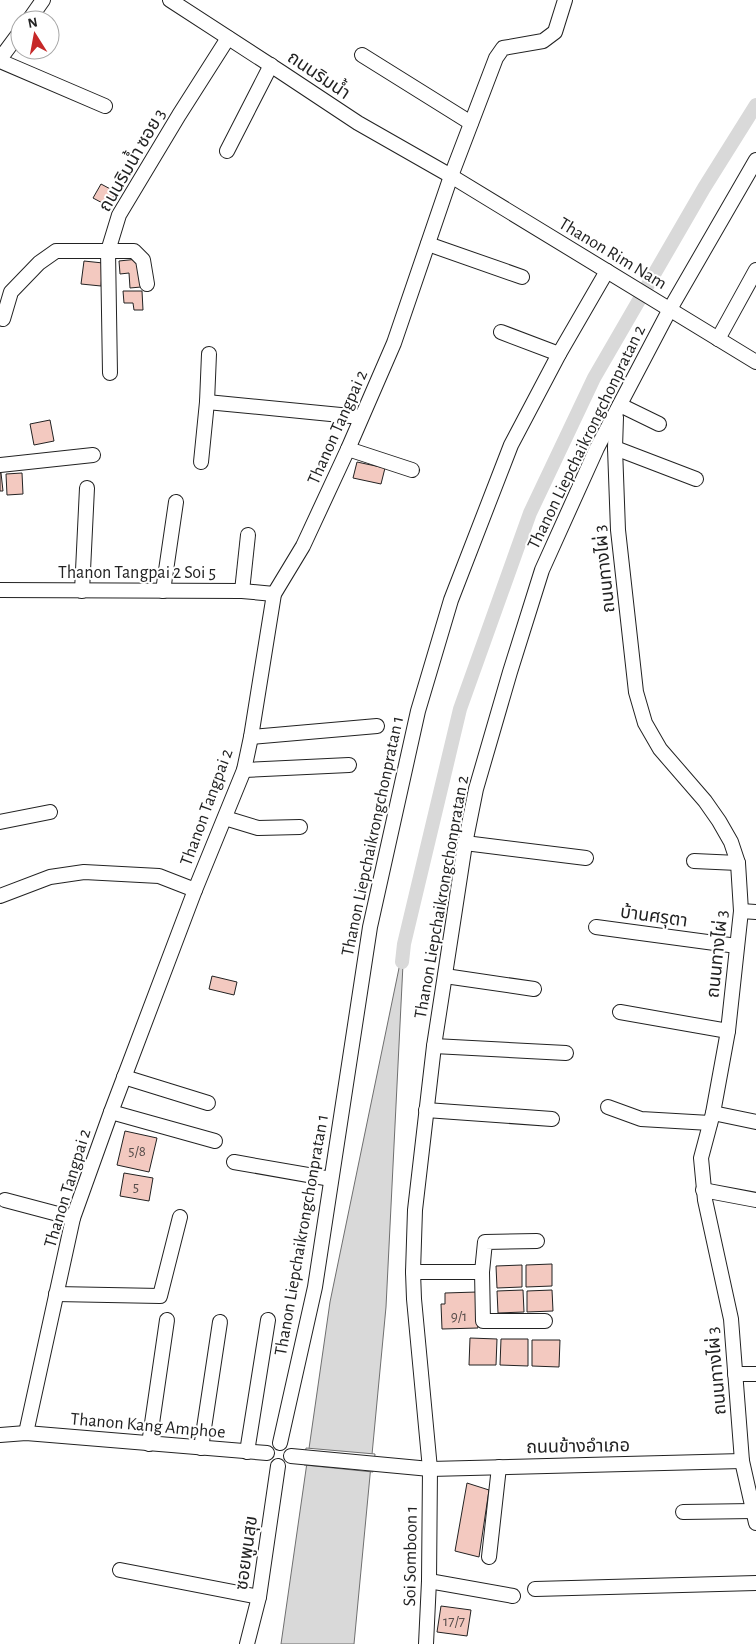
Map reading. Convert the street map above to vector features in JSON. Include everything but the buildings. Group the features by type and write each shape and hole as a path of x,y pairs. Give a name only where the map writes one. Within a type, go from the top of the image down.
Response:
{"street":[{"name":"ถนนริมน้ำ","path":"170,0 358,124 451,176"},
{"name":"Thanon Tangpai 2","path":"26,1433 73,1218 195,890 244,770 251,738 274,594 303,546 394,343 451,176 496,58 504,48 543,41 555,32 565,0"},
{"name":"ถนนริมน้ำ ซอย 3","path":"110,373 108,251 119,215 228,38"},
{"path":"10,46 0,60 105,106"},
{"path":"362,56 471,123"},
{"path":"227,151 271,65"},
{"name":"Thanon Liepchaikrongchonpratan 2","path":"430,1469 413,1272 415,1210 434,1046 466,843 479,780 542,570 597,448 667,307 756,160"},
{"name":"Thanon Rim Nam","path":"451,176 756,362"},
{"path":"428,244 522,277"},
{"path":"3,319 11,292 39,263 56,251 134,251 143,260 147,284"},
{"path":"718,338 756,270"},
{"name":"Thanon Liepchaikrongchonpratan 1","path":"280,1443 315,1287 370,927 418,711 451,600 507,454 559,354 609,272"},
{"path":"501,332 559,354"},
{"path":"201,462 207,402 208,354"},
{"path":"207,402 360,418"},
{"path":"618,409 659,424"},
{"name":"ถนนทางไผ่ 3","path":"618,409 615,448 618,530 636,692 645,723 660,749 705,801 719,821 731,842 738,863 741,911 728,1031 701,1158 703,1190 731,1319 742,1461 754,1517"},
{"path":"615,448 696,479"},
{"path":"348,449 412,470"},
{"path":"0,464 93,455"},
{"path":"82,591 86,488"},
{"path":"163,591 176,502"},
{"path":"242,591 248,534"},
{"name":"Thanon Tangpai 2 Soi 5","path":"0,590 242,591 274,594"},
{"path":"251,738 377,726"},
{"path":"244,770 349,765"},
{"path":"0,822 50,812"},
{"path":"225,818 258,828 300,827"},
{"path":"466,843 586,858"},
{"path":"694,861 738,863"},
{"path":"0,896 50,877 84,872 159,876 195,890"},
{"path":"741,911 756,912"},
{"name":"บ้านศรุตา","path":"596,927 737,946"},
{"path":"445,976 534,989"},
{"path":"620,1012 728,1031"},
{"path":"434,1046 566,1053"},
{"path":"124,1077 208,1103"},
{"path":"608,1107 641,1118 711,1118 756,1122"},
{"path":"426,1110 552,1119"},
{"path":"111,1112 215,1141"},
{"path":"234,1162 332,1179"},
{"path":"703,1190 756,1200"},
{"path":"5,1200 73,1218"},
{"path":"56,1294 160,1296 180,1217"},
{"path":"537,1241 485,1242 482,1272 483,1321 545,1321"},
{"path":"413,1272 482,1272"},
{"path":"149,1444 167,1320"},
{"path":"247,1452 268,1320"},
{"path":"201,1448 220,1322"},
{"path":"735,1374 756,1374"},
{"name":"Thanon Kang Amphoe","path":"0,1435 26,1433 267,1453"},
{"path":"280,1443 288,1447 295,1456 286,1464 278,1466 270,1462 267,1453 272,1446 280,1443"},
{"name":"ถนนข้างอำเภอ","path":"295,1456 430,1469 742,1461"},
{"name":"ซอยพูนสุข","path":"247,1644 259,1596 278,1466"},
{"path":"489,1557 499,1467"},
{"name":"Soi Somboon 1","path":"426,1644 429,1581 430,1469"},
{"path":"683,1512 754,1517"},
{"path":"120,1570 259,1596"},
{"path":"429,1581 512,1596"},
{"path":"535,1589 756,1583"}],"shaded area":[{"path":"404,944 386,1307 354,1644 281,1644 330,1302"}],"pier":[{"path":"306,1448 375,1454 373,1472 304,1465"}],"waterway":[{"path":"402,962 404,944 460,709 530,513 594,378 704,188 756,105"}]}
